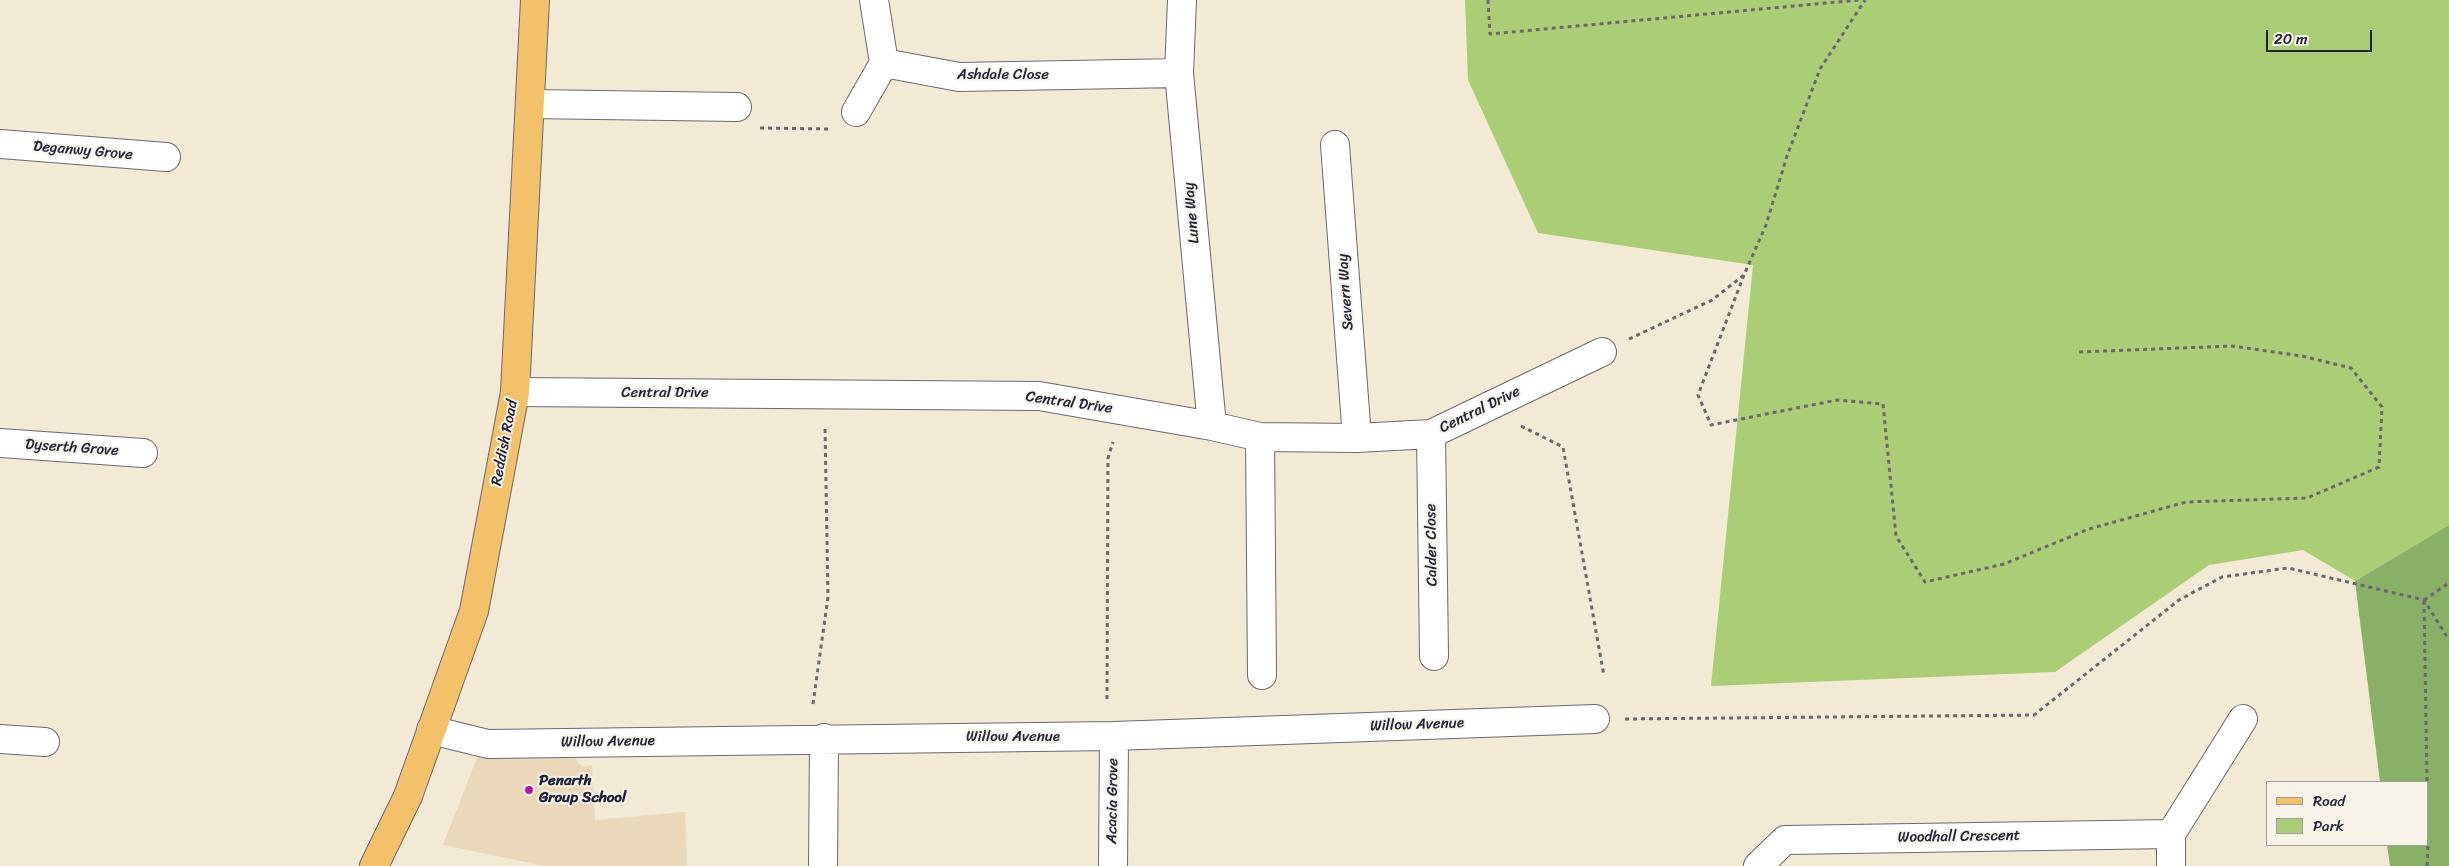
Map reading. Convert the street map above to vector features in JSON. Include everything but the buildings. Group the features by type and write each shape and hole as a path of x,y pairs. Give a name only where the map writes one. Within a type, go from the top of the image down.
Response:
{"main road":[{"name":"Reddish Road","path":"374,866 408,796 474,611 515,392 534,0"}],"street":[{"path":"856,112 884,63 874,0"},
{"name":"Lune Way","path":"1182,0 1179,73 1212,426"},
{"name":"Ashdale Close","path":"884,63 959,77 1179,73"},
{"path":"530,104 737,107"},
{"name":"Deganwy Grove","path":"0,144 166,157"},
{"name":"Severn Way","path":"1335,145 1357,438"},
{"name":"Central Drive","path":"515,392 1039,396 1212,426 1260,437 1357,438 1431,434 1602,352"},
{"name":"Calder Close","path":"1431,434 1434,656"},
{"path":"1260,437 1262,675"},
{"name":"Dyserth Grove","path":"0,442 143,453"},
{"name":"Willow Avenue","path":"431,730 488,744 824,738 1114,736 1595,719"},
{"path":"2171,866 2171,834 2243,719"},
{"name":"Acacia Grove","path":"1112,866 1114,736"},
{"path":"0,738 45,742"},
{"path":"823,866 824,738"},
{"name":"Woodhall Crescent","path":"1758,866 1785,840 2171,834"}],"path":[{"path":"1488,0 1490,34 1859,0"},
{"path":"1865,0 1820,69 1787,156 1766,225 1744,275 1698,395 1711,425 1837,400 1882,404 1896,536 1925,582 2004,564 2089,529 2186,502 2307,498 2379,467 2382,407 2351,368 2302,356 2232,346 2079,352"},
{"path":"1602,352 1712,300 1744,275"},
{"path":"813,704 828,597 824,393"},
{"path":"1485,408 1563,447 1604,676"},
{"path":"1107,699 1108,458 1123,411"},
{"path":"1595,719 2034,716 2179,600 2222,577 2288,568 2424,600 2449,640"},
{"path":"2424,600 2449,583"},
{"path":"2424,600 2426,781"},
{"path":"2427,866 2428,846"}],"shaded area":[{"name":"Penarth Group School","path":"493,752 570,752 582,767 592,765 595,820 685,812 687,866 545,866 443,845 477,758"}],"green space":[{"path":"1465,0 2449,0 2449,525 2355,581 2303,550 2209,565 2055,672 1711,686 1753,265 1538,233 1468,80"},
{"path":"2449,525 2449,866 2390,866 2387,846 2429,846 2429,781 2380,781 2355,581"}],"place":[{"name":"Penarth Group School","path":"529,790"}]}
